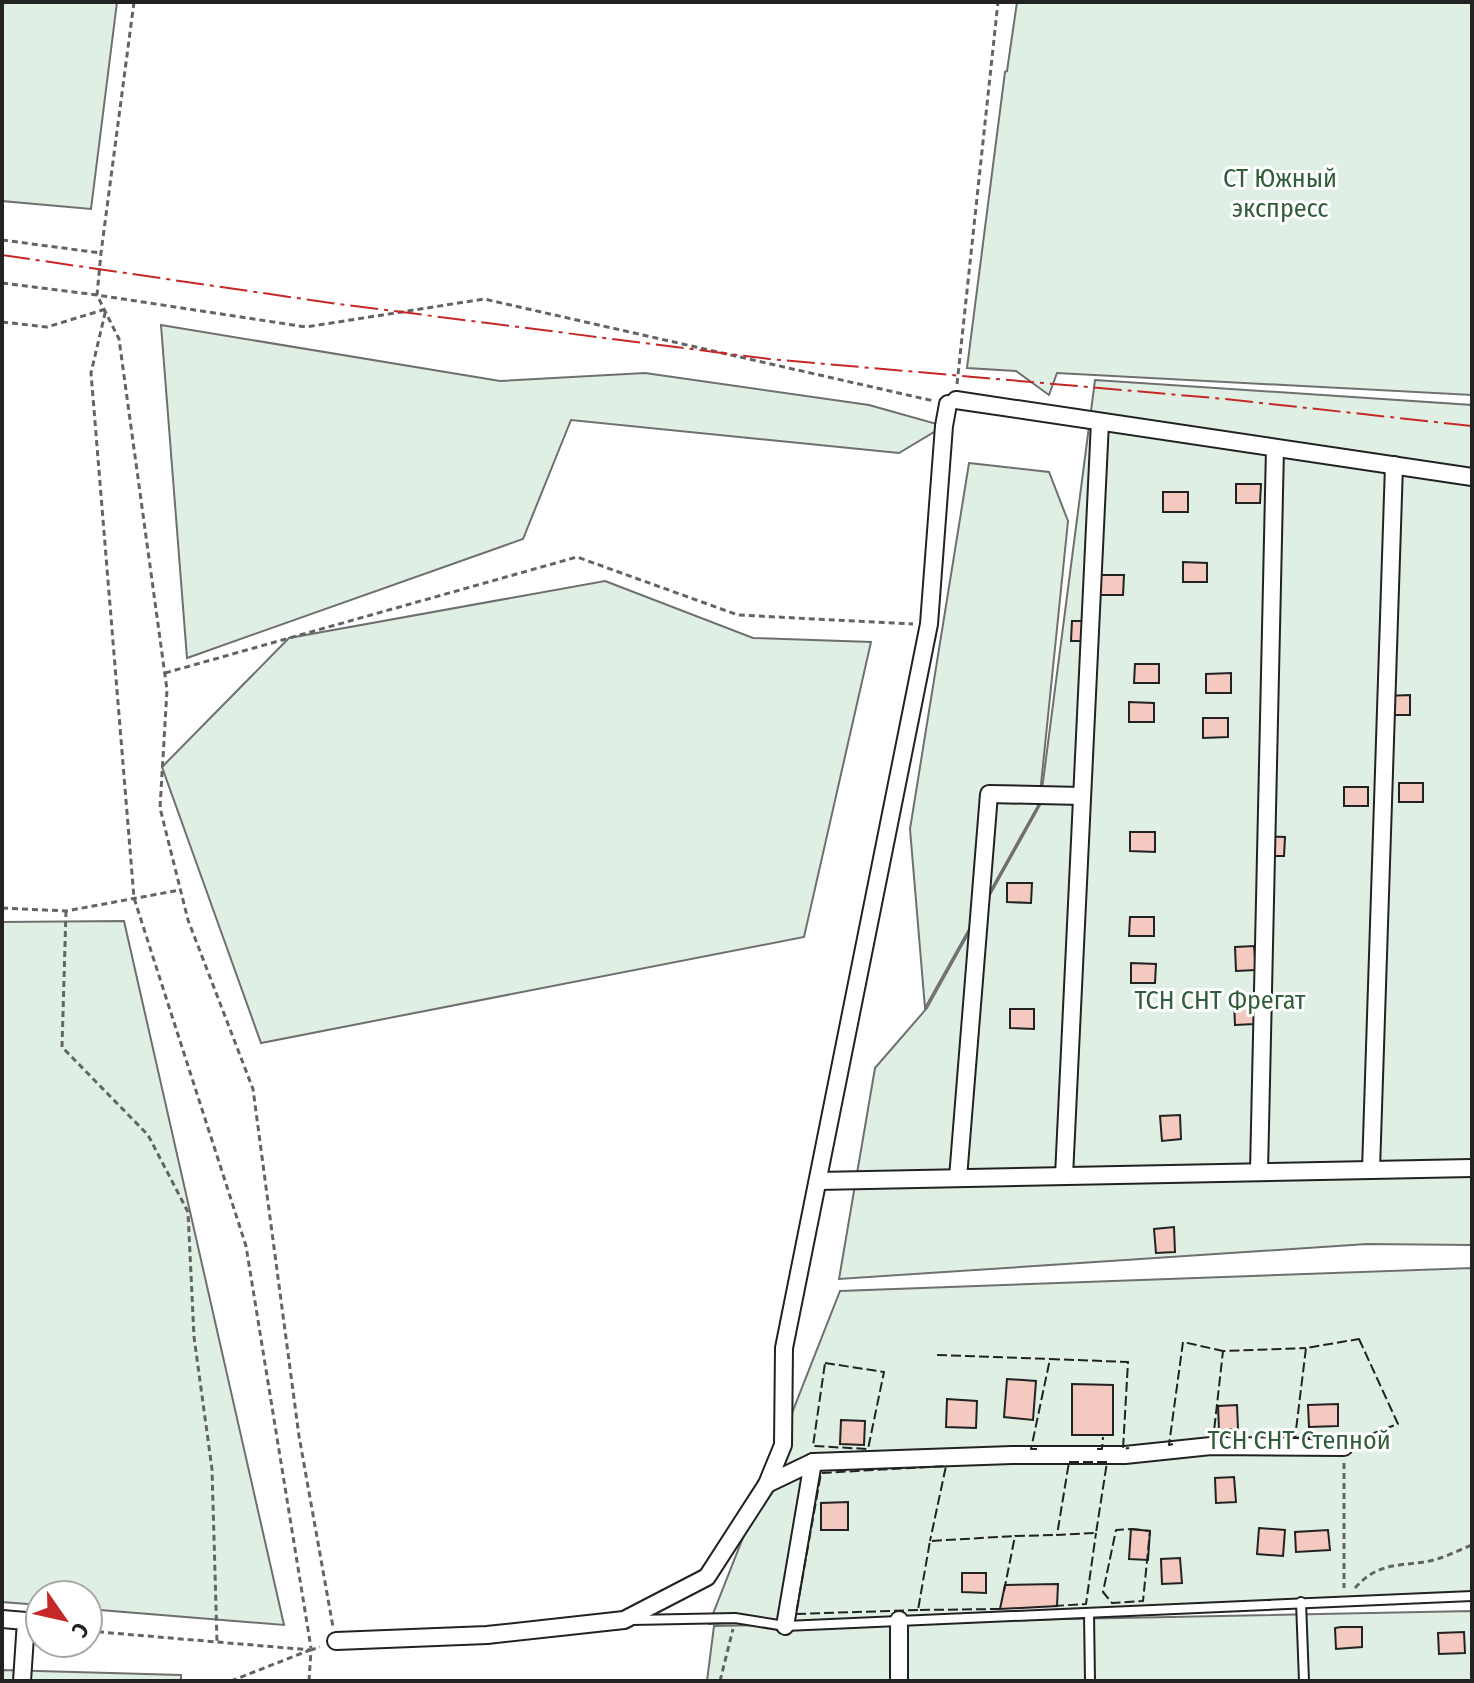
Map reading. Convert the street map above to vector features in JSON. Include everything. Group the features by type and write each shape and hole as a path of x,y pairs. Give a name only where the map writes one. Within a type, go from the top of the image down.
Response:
{"street":[{"path":"336,1641 487,1635 624,1620 707,1577 767,1484 783,1445 784,1348 929,624 944,426 952,402 1472,477"},
{"path":"1064,1176 1100,422"},
{"path":"1259,1172 1275,448"},
{"path":"1371,1170 1394,465"},
{"path":"958,1178 989,794 1082,796"},
{"path":"818,1181 1472,1168"},
{"path":"767,1484 813,1462 1012,1455 1125,1455 1211,1446 1344,1447"},
{"path":"785,1626 813,1462"},
{"path":"2,1619 26,1621 22,1681"},
{"path":"899,1620 899,1681"}],"lane":[{"path":"624,1620 735,1618 785,1626 1472,1596"},
{"path":"1301,1602 1304,1681"},
{"path":"1089,1613 1090,1681"}],"path":[{"path":"134,2 97,295 119,339 165,673 167,690 160,808 188,920 253,1089 299,1436 336,1641 231,1681"},
{"path":"2,283 306,327 484,299 952,402 998,2"},
{"path":"2,240 101,253"},
{"path":"2,322 47,327 106,309"},
{"path":"106,309 91,373 134,898 246,1246 311,1650 308,1681"},
{"path":"165,673 577,557 738,615 929,624"},
{"path":"2,908 66,911 180,890"},
{"path":"66,911 62,1047 148,1135 188,1212 194,1337 212,1469 217,1642"},
{"path":"1344,1447 1344,1600"},
{"path":"1344,1600 1367,1574 1408,1562 1425,1562 1472,1545"},
{"path":"720,1681 735,1618"},
{"path":"104,1632 311,1650"}],"green space":[{"path":"2,2 117,2 91,209 2,201"},
{"name":"СТ Южный экспресс","path":"1017,2 1472,2 1472,395 1057,373 1049,395 1016,371 967,368 1005,72"},
{"path":"161,325 500,381 645,373 869,405 944,426 899,453 571,420 523,539 187,658"},
{"name":"ТСН СНТ Фрегат","path":"1095,380 1472,405 1472,1245 1367,1244 839,1279 875,1068 927,1008 1040,805"},
{"path":"969,463 1049,472 1068,521 1039,804 925,1008 910,829"},
{"path":"605,581 753,638 871,642 804,937 261,1043 162,767 289,638"},
{"path":"124,921 284,1625 104,1610 104,1579 24,1579 24,1604 2,1602 2,922"},
{"name":"ТСН СНТ Степной","path":"1472,1268 1472,1599 709,1624 840,1291"},
{"path":"1472,1611 1472,1681 707,1681 714,1626"},
{"path":"2,1670 181,1675 181,1681 2,1681"}],"building":[{"path":"1236,484 1261,484 1260,503 1236,503"},
{"path":"1163,492 1188,492 1188,512 1163,512"},
{"path":"1183,562 1207,563 1207,582 1183,582"},
{"path":"1099,575 1124,575 1123,595 1099,595"},
{"path":"1072,621 1096,621 1096,641 1071,641"},
{"path":"1135,664 1159,664 1159,683 1134,683"},
{"path":"1231,673 1231,693 1206,693 1206,674"},
{"path":"1410,695 1410,715 1385,715 1385,696"},
{"path":"1129,702 1154,703 1154,722 1129,722"},
{"path":"1203,718 1228,718 1228,737 1203,738"},
{"path":"1399,783 1423,783 1423,802 1399,802"},
{"path":"1344,787 1368,787 1368,806 1344,806"},
{"path":"1130,832 1155,832 1155,852 1130,851"},
{"path":"1260,836 1285,837 1284,856 1260,856"},
{"path":"1007,883 1032,883 1031,903 1007,902"},
{"path":"1130,917 1154,917 1154,936 1129,936"},
{"path":"1254,946 1256,970 1236,971 1235,947"},
{"path":"1131,963 1156,964 1155,983 1131,983"},
{"path":"1254,999 1255,1024 1235,1025 1234,1001"},
{"path":"1010,1009 1034,1009 1034,1029 1010,1028"},
{"path":"1180,1115 1181,1139 1162,1141 1160,1116"},
{"path":"1174,1227 1175,1252 1156,1253 1154,1229"},
{"path":"1007,1379 1036,1381 1033,1420 1004,1417"},
{"path":"1072,1384 1113,1385 1113,1435 1072,1435"},
{"path":"947,1399 977,1401 976,1428 946,1427"},
{"path":"1338,1404 1338,1426 1309,1427 1308,1405"},
{"path":"1237,1405 1238,1429 1219,1430 1218,1406"},
{"path":"841,1420 865,1421 864,1445 840,1444"},
{"path":"1234,1477 1236,1502 1216,1503 1215,1478"},
{"path":"848,1502 848,1530 821,1530 821,1503"},
{"path":"1259,1528 1285,1530 1283,1556 1257,1554"},
{"path":"1131,1529 1150,1531 1148,1560 1129,1559"},
{"path":"1328,1530 1330,1550 1296,1552 1295,1532"},
{"path":"1180,1558 1182,1583 1162,1584 1161,1559"},
{"path":"962,1573 986,1573 986,1593 962,1592"},
{"path":"1058,1584 1057,1606 1000,1609 1005,1585"},
{"path":"1362,1627 1362,1647 1336,1649 1335,1628"},
{"path":"1464,1632 1465,1653 1439,1654 1438,1633"}],"fence":[{"path":"1359,1339 1398,1424 1349,1442 1295,1438 1306,1348 1359,1339"},
{"path":"1173,1444 1169,1445 1183,1342 1223,1351"},
{"path":"1215,1440 1223,1351 1306,1348"},
{"path":"937,1355 1050,1359"},
{"path":"1037,1449 1031,1449 1050,1359 1128,1362 1123,1449 1129,1448"},
{"path":"825,1363 884,1372 868,1449 813,1446 825,1363"},
{"path":"1097,1449 1102,1449 1103,1437"},
{"path":"1271,1439 1295,1438"},
{"path":"1069,1462 1107,1462 1096,1533 1057,1535 1069,1462"},
{"path":"918,1610 796,1614 821,1473 946,1466 930,1541"},
{"path":"1131,1529 1150,1531 1143,1601 1112,1603 1103,1592 1116,1530 1131,1529"},
{"path":"1054,1606 1086,1604 1096,1533"},
{"path":"1004,1591 1015,1536 1057,1535"},
{"path":"1000,1609 918,1610 930,1541 1015,1536"}],"power":[{"path":"2,255 331,303 769,359 1225,399 1472,426"}]}
